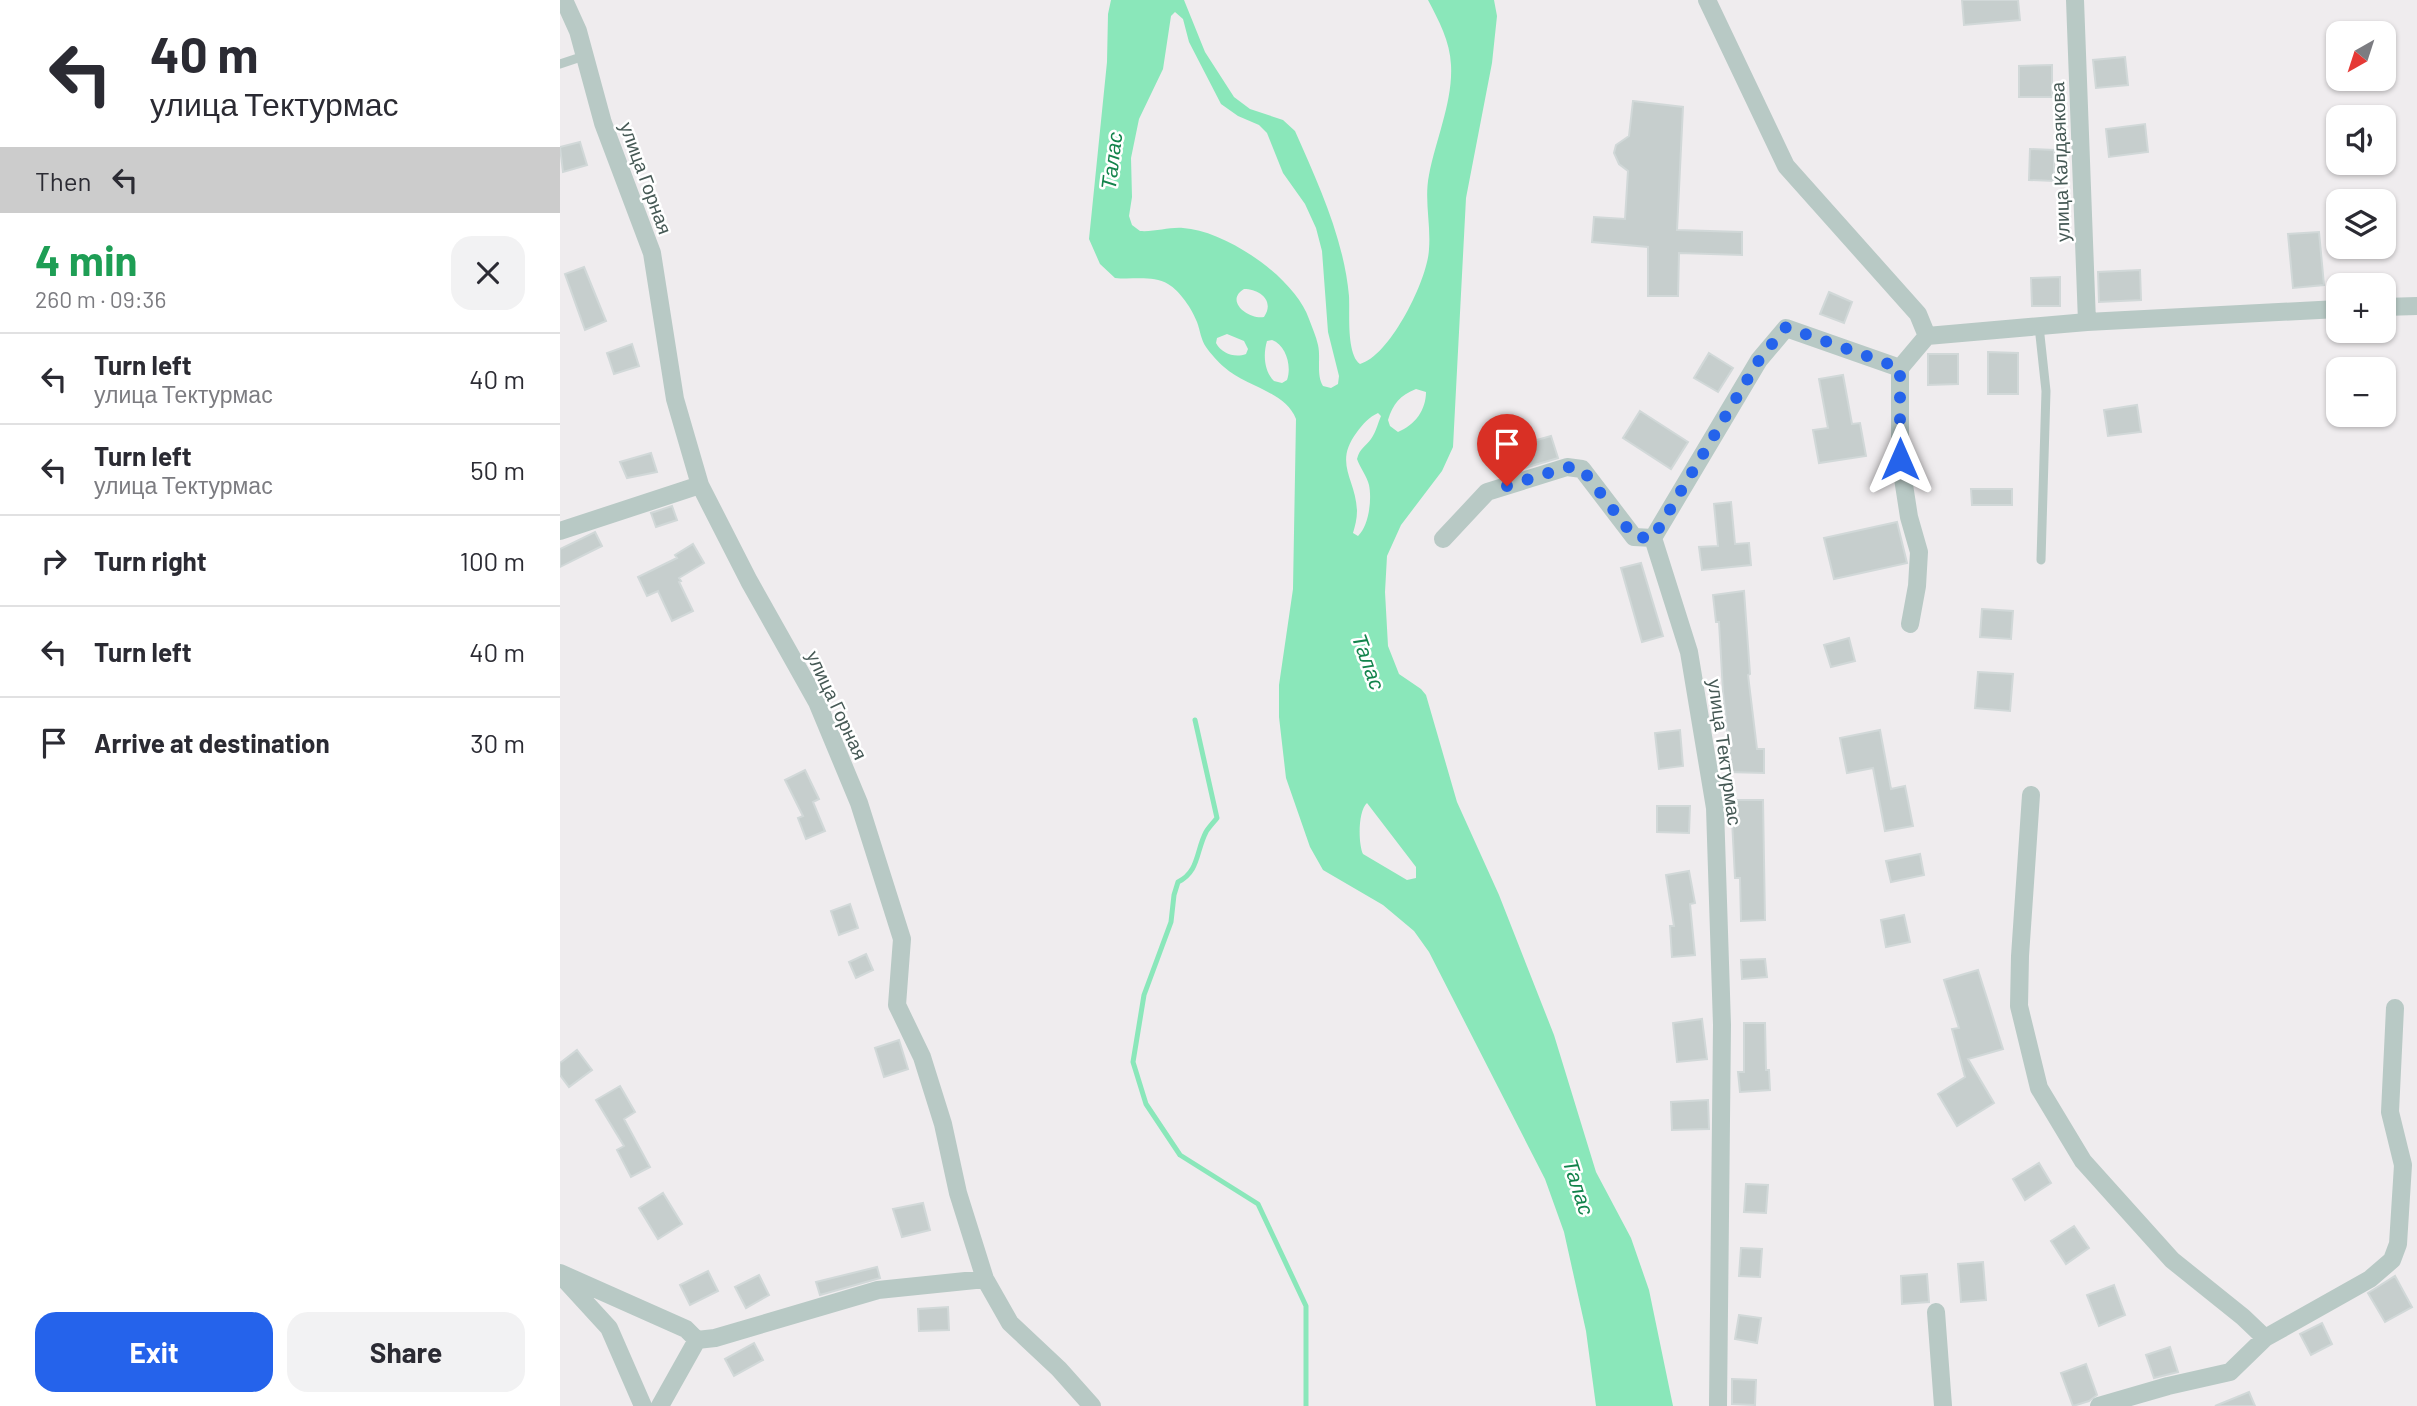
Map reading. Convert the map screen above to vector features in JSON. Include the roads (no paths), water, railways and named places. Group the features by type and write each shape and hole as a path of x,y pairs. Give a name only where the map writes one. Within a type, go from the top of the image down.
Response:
{"street":[{"name":"улица Горная","path":"564,0 578,31 603,123 652,253 675,399 700,485 749,581 817,702 859,803 902,939 897,1004 922,1057 943,1124 958,1194 985,1279 1010,1323 1059,1369 1092,1406"},
{"path":"1707,0 1786,166 1918,314 1927,336"},
{"name":"улица Калдаякова","path":"2075,0 2087,322"},
{"path":"2396,307 2417,306"},
{"path":"1910,624 1917,586 1919,552 1909,517 1900,459 1900,368 1927,336 2087,322 2326,310"},
{"path":"1443,539 1487,492 1567,467 1582,469 1634,537 1653,538 1759,360 1786,327 1900,368"},
{"path":"560,531 700,485"},
{"name":"улица Тектурмас","path":"1653,538 1689,652 1715,808 1722,1025 1718,1406"},
{"path":"2031,795 2019,1006 2039,1088 2083,1161 2172,1260 2265,1338"},
{"path":"2099,1406 2230,1372 2265,1338 2370,1279 2392,1260 2398,1244 2403,1165 2390,1112 2395,1008"},
{"path":"560,1273 686,1329 697,1340"},
{"path":"560,1273 609,1328 643,1406"},
{"path":"697,1340 715,1338 878,1290 985,1279"},
{"path":"1936,1312 1943,1406"},
{"path":"660,1406 697,1340"}],"lane":[{"path":"560,64 584,56"},
{"path":"2039,326 2046,391 2041,560"}],"water":[{"name":"Талас","path":"1111,0 1184,0 1205,52 1234,97 1250,109 1283,120 1295,131 1329,212 1342,253 1349,296 1351,342 1360,364 1372,358 1395,332 1415,296 1427,262 1428,184 1451,79 1446,39 1428,0 1494,0 1497,16 1492,63 1466,198 1453,447 1442,471 1401,525 1387,556 1385,592 1388,646 1399,674 1426,695 1457,802 1499,895 1554,1035 1596,1172 1631,1238 1649,1290 1673,1406 1596,1406 1586,1331 1564,1232 1545,1179 1429,952 1414,931 1383,905 1323,870 1310,847 1286,778 1279,717 1279,685 1293,589 1296,419 1283,402 1233,374 1217,360 1204,344 1189,306 1172,287 1156,280 1115,278 1100,264 1089,239 1107,62","holes":["1175,12 1183,19 1189,42 1221,104 1238,116 1259,125 1267,133 1283,173 1305,204 1316,228 1322,251 1328,332 1339,376 1338,384 1331,388 1323,386 1321,382 1319,350 1309,319 1290,288 1275,273 1239,247 1200,231 1183,228 1140,231 1132,225 1129,216 1132,197 1131,158 1139,119 1163,69 1171,16","1244,289 1260,294 1268,306 1264,317 1246,313 1237,299","1227,334 1244,341 1248,349 1246,354 1233,355 1222,350 1216,343 1217,338","1272,340 1281,346 1287,357 1287,380 1282,383 1274,381 1268,372 1265,362 1267,341","1416,389 1426,392 1424,405 1418,416 1398,432 1390,426 1388,420 1392,409 1406,394","1378,413 1381,416 1373,436 1357,459 1370,491 1369,512 1358,536 1353,533 1357,511 1346,462 1347,453 1357,432","1367,803 1416,867 1416,878 1407,880 1363,854 1360,820"]}],"waterway":[{"path":"1195,720 1217,818 1206,832 1190,873 1178,882 1171,922 1144,995 1133,1062 1146,1104 1180,1155 1258,1204 1306,1306 1306,1406"}]}
